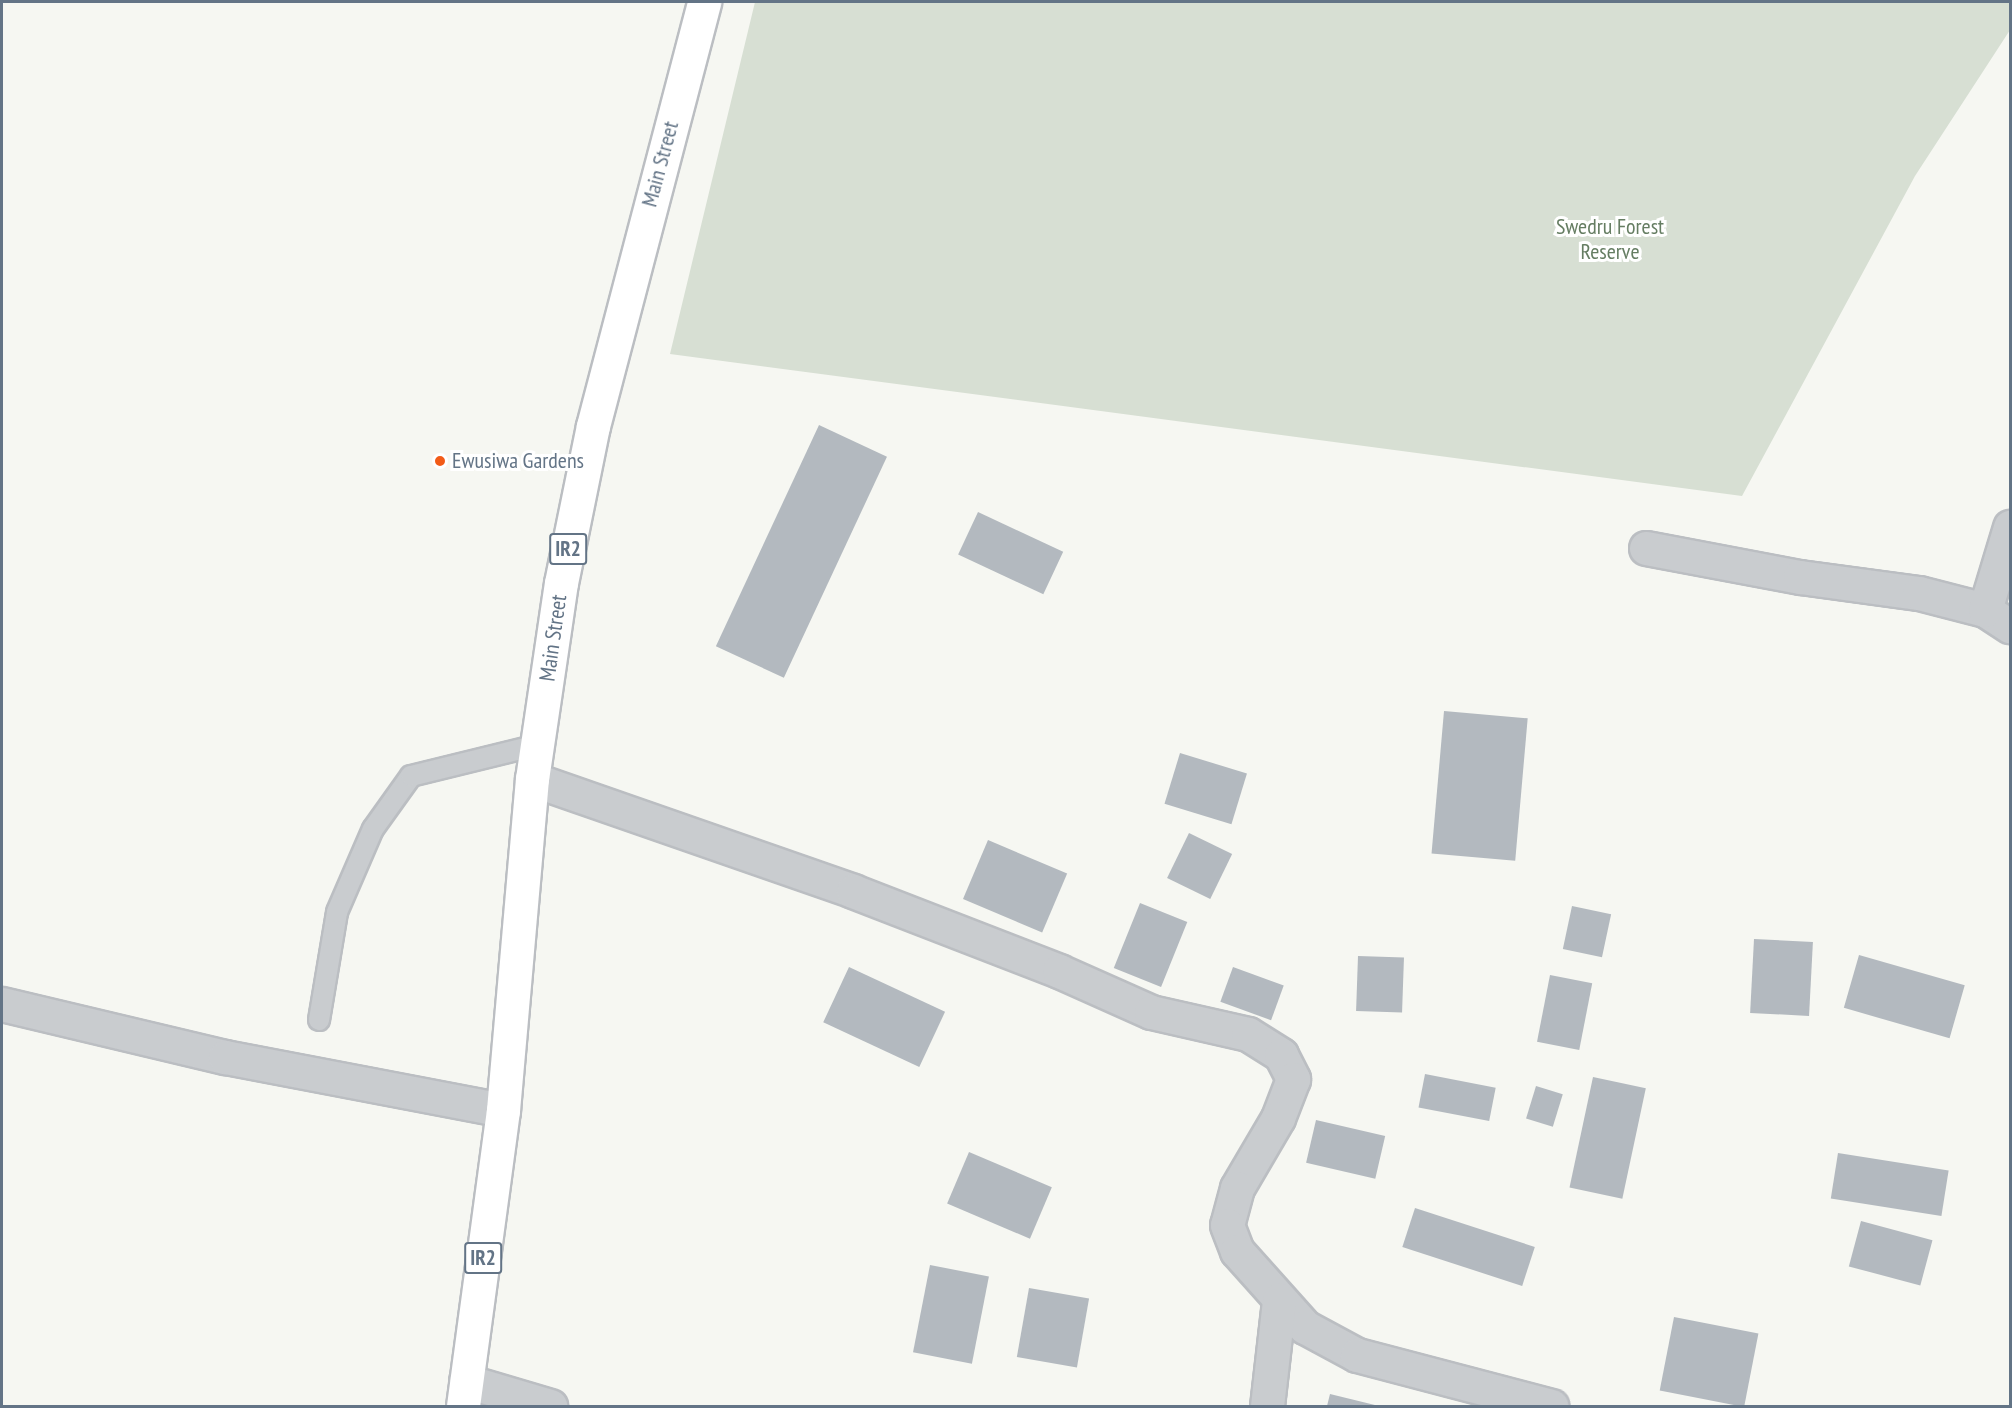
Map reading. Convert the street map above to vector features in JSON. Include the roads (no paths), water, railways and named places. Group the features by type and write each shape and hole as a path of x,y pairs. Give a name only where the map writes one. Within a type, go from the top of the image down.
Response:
{"main road":[{"name":"Main Street","path":"503,1110 532,779 561,583 593,426 704,2"},
{"name":"IR2","path":"464,1394 503,1110"}],"street":[{"path":"1646,548 1800,577 1918,592 1998,618 2010,527"},
{"path":"532,779 853,891 1059,971 1151,1012 1248,1034 1281,1054 1293,1079 1278,1118 1237,1188 1227,1225 1237,1251 1305,1327 1357,1354 1551,1407"},
{"path":"2,1004 225,1057 503,1110"},
{"path":"1268,1407 1280,1300"},
{"path":"464,1394 550,1407"}],"lane":[{"path":"319,1020 337,912 373,829 411,776 537,745"}],"place":[{"name":"Ewusiwa Gardens","path":"440,461"}],"park label":[{"name":"Swedru Forest Reserve","path":"1610,238"}]}
